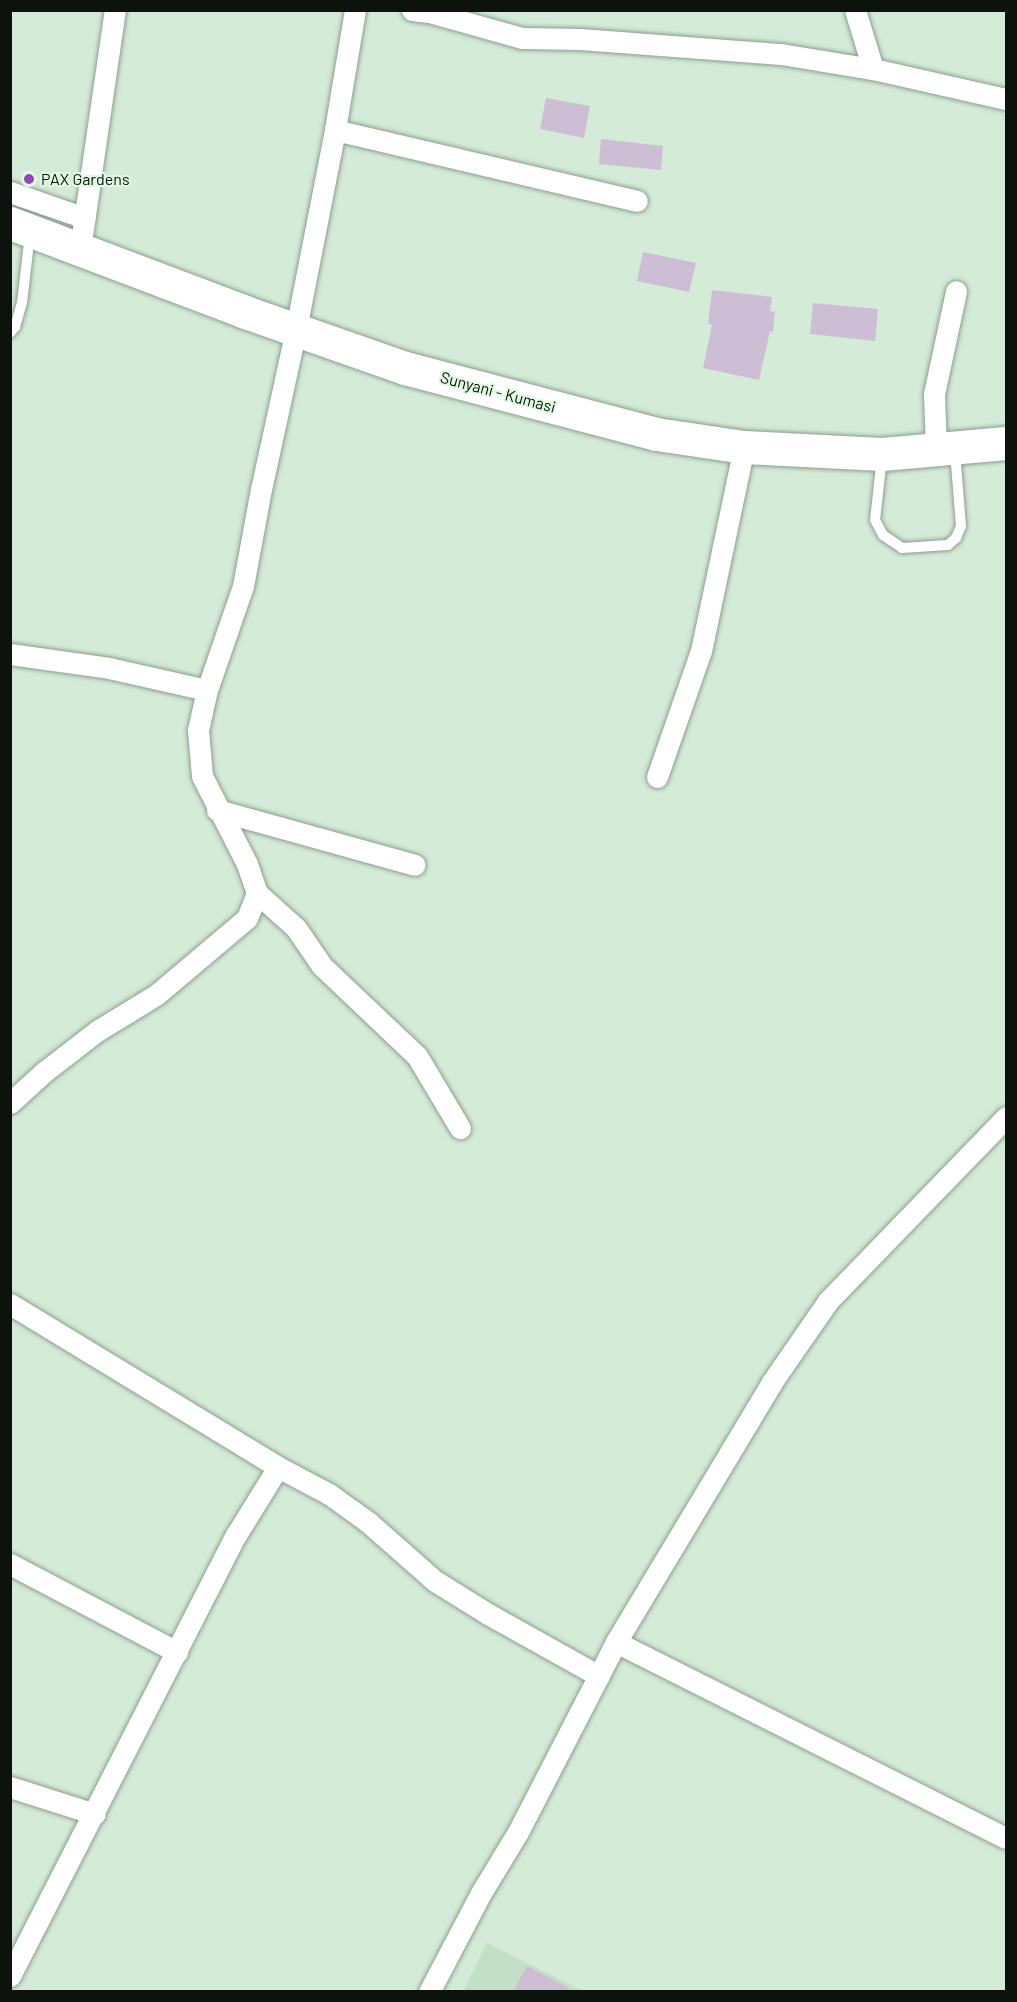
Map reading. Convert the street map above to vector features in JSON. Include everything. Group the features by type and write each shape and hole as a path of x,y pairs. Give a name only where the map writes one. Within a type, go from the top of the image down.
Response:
{"main road":[{"name":"Sunyani - Kumasi","path":"21,227 82,233 296,330 405,368 656,434 744,447 882,454 1006,443"}],"street":[{"path":"10,192 82,233 115,10"},
{"path":"355,10 335,130 243,586 207,690 198,730 202,776 217,810 247,864 257,893 296,928 322,966 417,1056 460,1128"},
{"path":"412,10 429,12 522,38 580,39 781,54 873,69 1006,99"},
{"path":"855,10 873,69"},
{"path":"335,130 637,201"},
{"path":"946,449 934,394 956,291"},
{"path":"657,777 700,651 744,447"},
{"path":"10,654 109,668 207,690"},
{"path":"217,810 415,865"},
{"path":"10,1103 44,1072 97,1031 156,994 247,918 257,893"},
{"path":"429,1992 481,1893 518,1832 616,1642 772,1382 828,1301 1006,1117"},
{"path":"10,1304 278,1467 329,1494 368,1522 435,1581 488,1614 599,1676"},
{"path":"10,1976 236,1535 278,1467"},
{"path":"10,1564 177,1652"},
{"path":"616,1642 1006,1838"},
{"path":"10,1787 95,1814"}],"lane":[{"path":"10,333 15,327 22,303 21,227"},
{"path":"882,454 875,520 883,536 902,548 948,545 956,538 961,526 946,449"}],"shaded area":[{"path":"487,1943 583,1991 463,1992"}],"building":[{"path":"546,98 590,106 584,138 540,129"},
{"path":"601,139 663,146 661,170 599,164"},
{"path":"643,252 696,263 689,292 637,281"},
{"path":"712,290 772,297 770,311 775,312 773,332 770,331 759,380 703,368 712,325 708,324"},
{"path":"813,303 878,309 875,341 810,334"},
{"path":"527,1966 576,1992 513,1992"}],"place":[{"name":"PAX Gardens","path":"29,179"}]}
